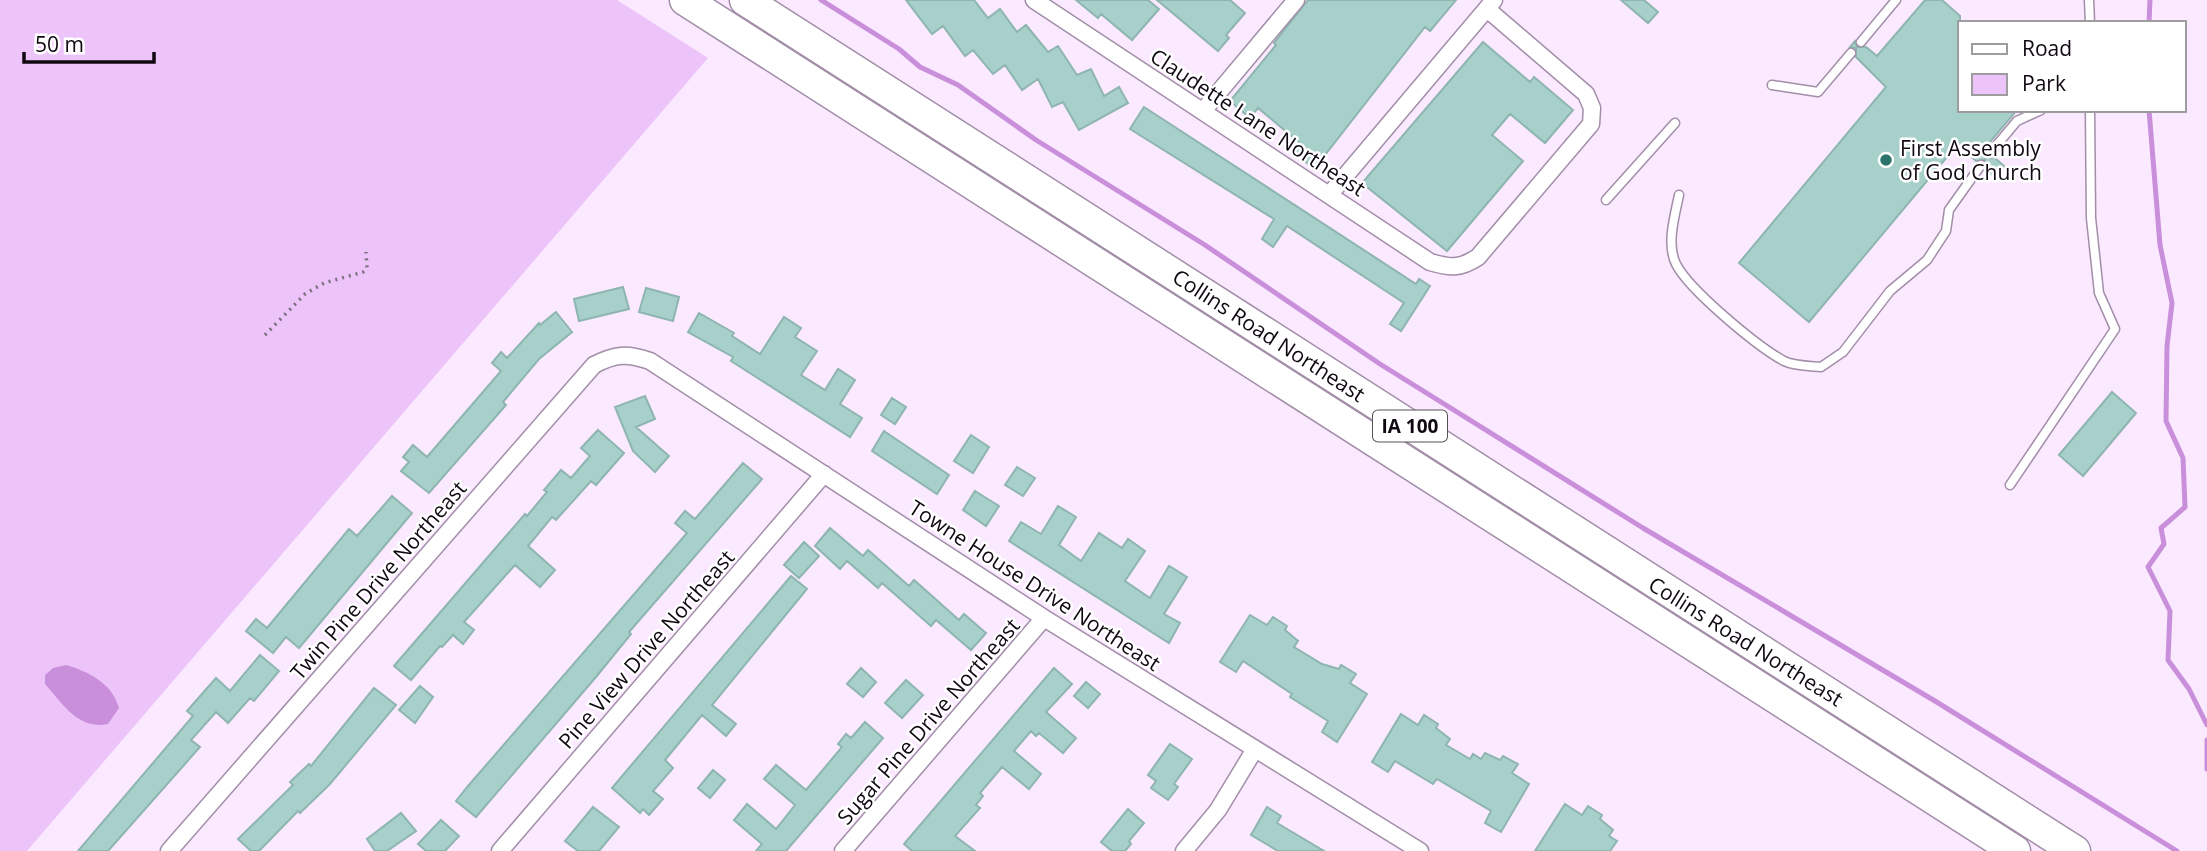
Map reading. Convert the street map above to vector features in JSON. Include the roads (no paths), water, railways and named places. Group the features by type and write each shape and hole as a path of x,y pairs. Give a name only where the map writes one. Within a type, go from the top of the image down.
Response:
{"highway":[{"name":"Collins Road Northeast","path":"685,0 2015,851"},
{"name":"Collins Road Northeast","path":"745,0 2076,851"}],"street":[{"path":"1203,111 1296,0"},
{"name":"Claudette Lane Northeast","path":"1036,1 1430,262 1450,268 1463,266 1478,257 1591,124 1592,108 1586,94 1491,4"},
{"path":"1330,194 1491,4"},
{"name":"Towne House Drive Northeast","path":"629,353 650,360 1044,618 1420,851"},
{"name":"Twin Pine Drive Northeast","path":"169,851 594,365 611,356 629,353"},
{"name":"Pine View Drive Northeast","path":"500,851 824,474"},
{"name":"Sugar Pine Drive Northeast","path":"843,851 1044,618"},
{"path":"1184,851 1218,810 1255,750"}],"lane":[{"path":"1861,42 1896,0"},
{"path":"2089,0 2090,21"},
{"path":"1772,85 1818,92 1851,53"},
{"path":"1990,153 2017,121 2036,112"},
{"path":"2010,485 2115,329 2099,293 2091,218 2090,112"},
{"path":"1606,200 1675,122"},
{"path":"1679,195 1672,228 1674,257 1692,285 1751,337 1786,362 1821,367 1843,352 1890,291 1927,260 1946,231 1949,210 1981,165"}],"waterway":[{"path":"821,0 899,49 920,67 958,85 1036,140 1205,245 1380,364 1643,528 1935,701 2177,851"},
{"path":"2149,21 2150,0"},
{"path":"2149,112 2160,245 2172,303 2167,346 2166,421 2183,458 2185,507 2161,528 2164,544 2148,567 2170,611 2168,660 2189,689 2207,725"},
{"path":"2207,740 2207,769"}],"place":[{"name":"First Assembly of God Church","path":"1886,160"}]}
